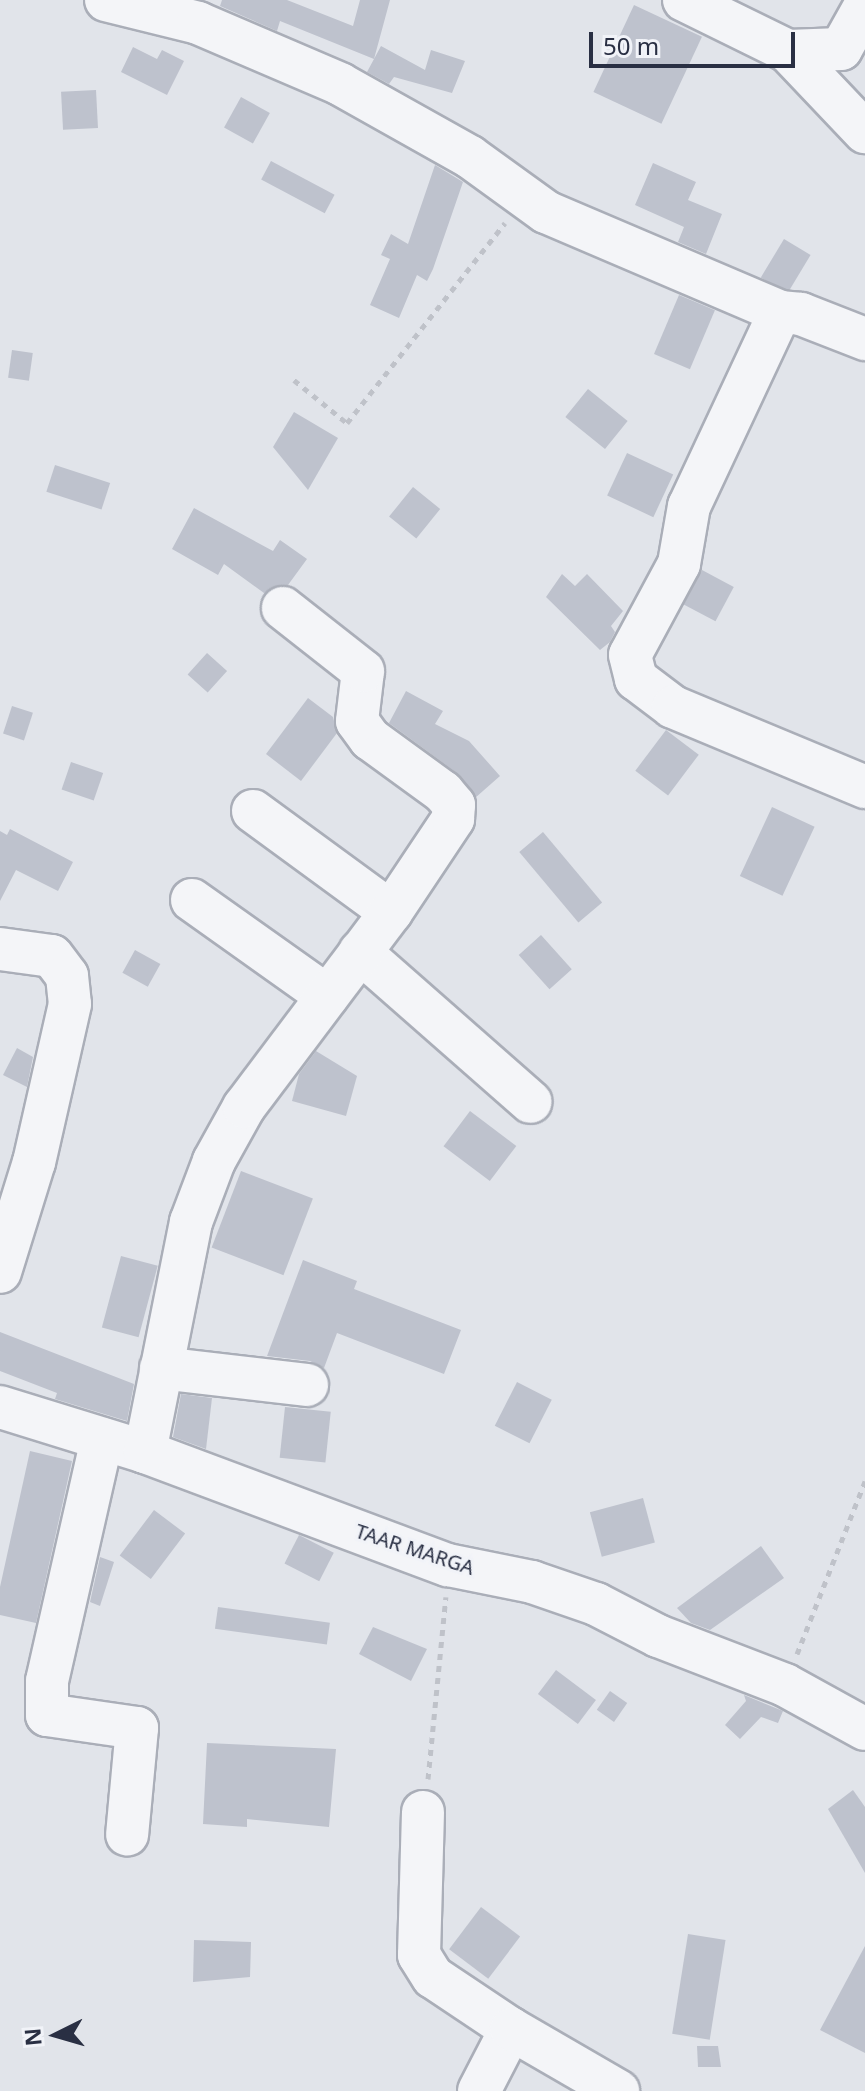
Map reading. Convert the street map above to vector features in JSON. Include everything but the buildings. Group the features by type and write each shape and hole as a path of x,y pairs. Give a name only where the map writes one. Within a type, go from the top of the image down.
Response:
{"street":[{"path":"106,0 198,23 340,84 470,157 546,212 780,312 801,314 865,339"},
{"path":"684,0 788,51 865,132"},
{"path":"788,51 841,49 865,6"},
{"path":"780,312 689,506 679,564 630,655 636,679 673,707 865,787"},
{"path":"145,1452 191,1222 214,1161 244,1107 391,912 453,819 454,805 370,739 357,721 363,671 283,608"},
{"path":"253,811 391,912"},
{"path":"192,900 327,996"},
{"path":"0,949 52,956 67,976 70,1004 34,1162 0,1272"},
{"path":"360,952 531,1102"},
{"path":"161,1368 307,1385"},
{"name":"TAAR MARGA","path":"0,1407 145,1452 448,1565 532,1582 596,1604 658,1636 785,1685 865,1729"},
{"path":"102,1439 47,1681 47,1715 137,1728 127,1835"},
{"path":"423,1812 419,1955 433,1977 511,2029 618,2091"},
{"path":"479,2091 511,2029"}],"path":[{"path":"294,380 347,423 526,197"},
{"path":"785,1685 865,1481"},
{"path":"423,1812 448,1565"}]}
